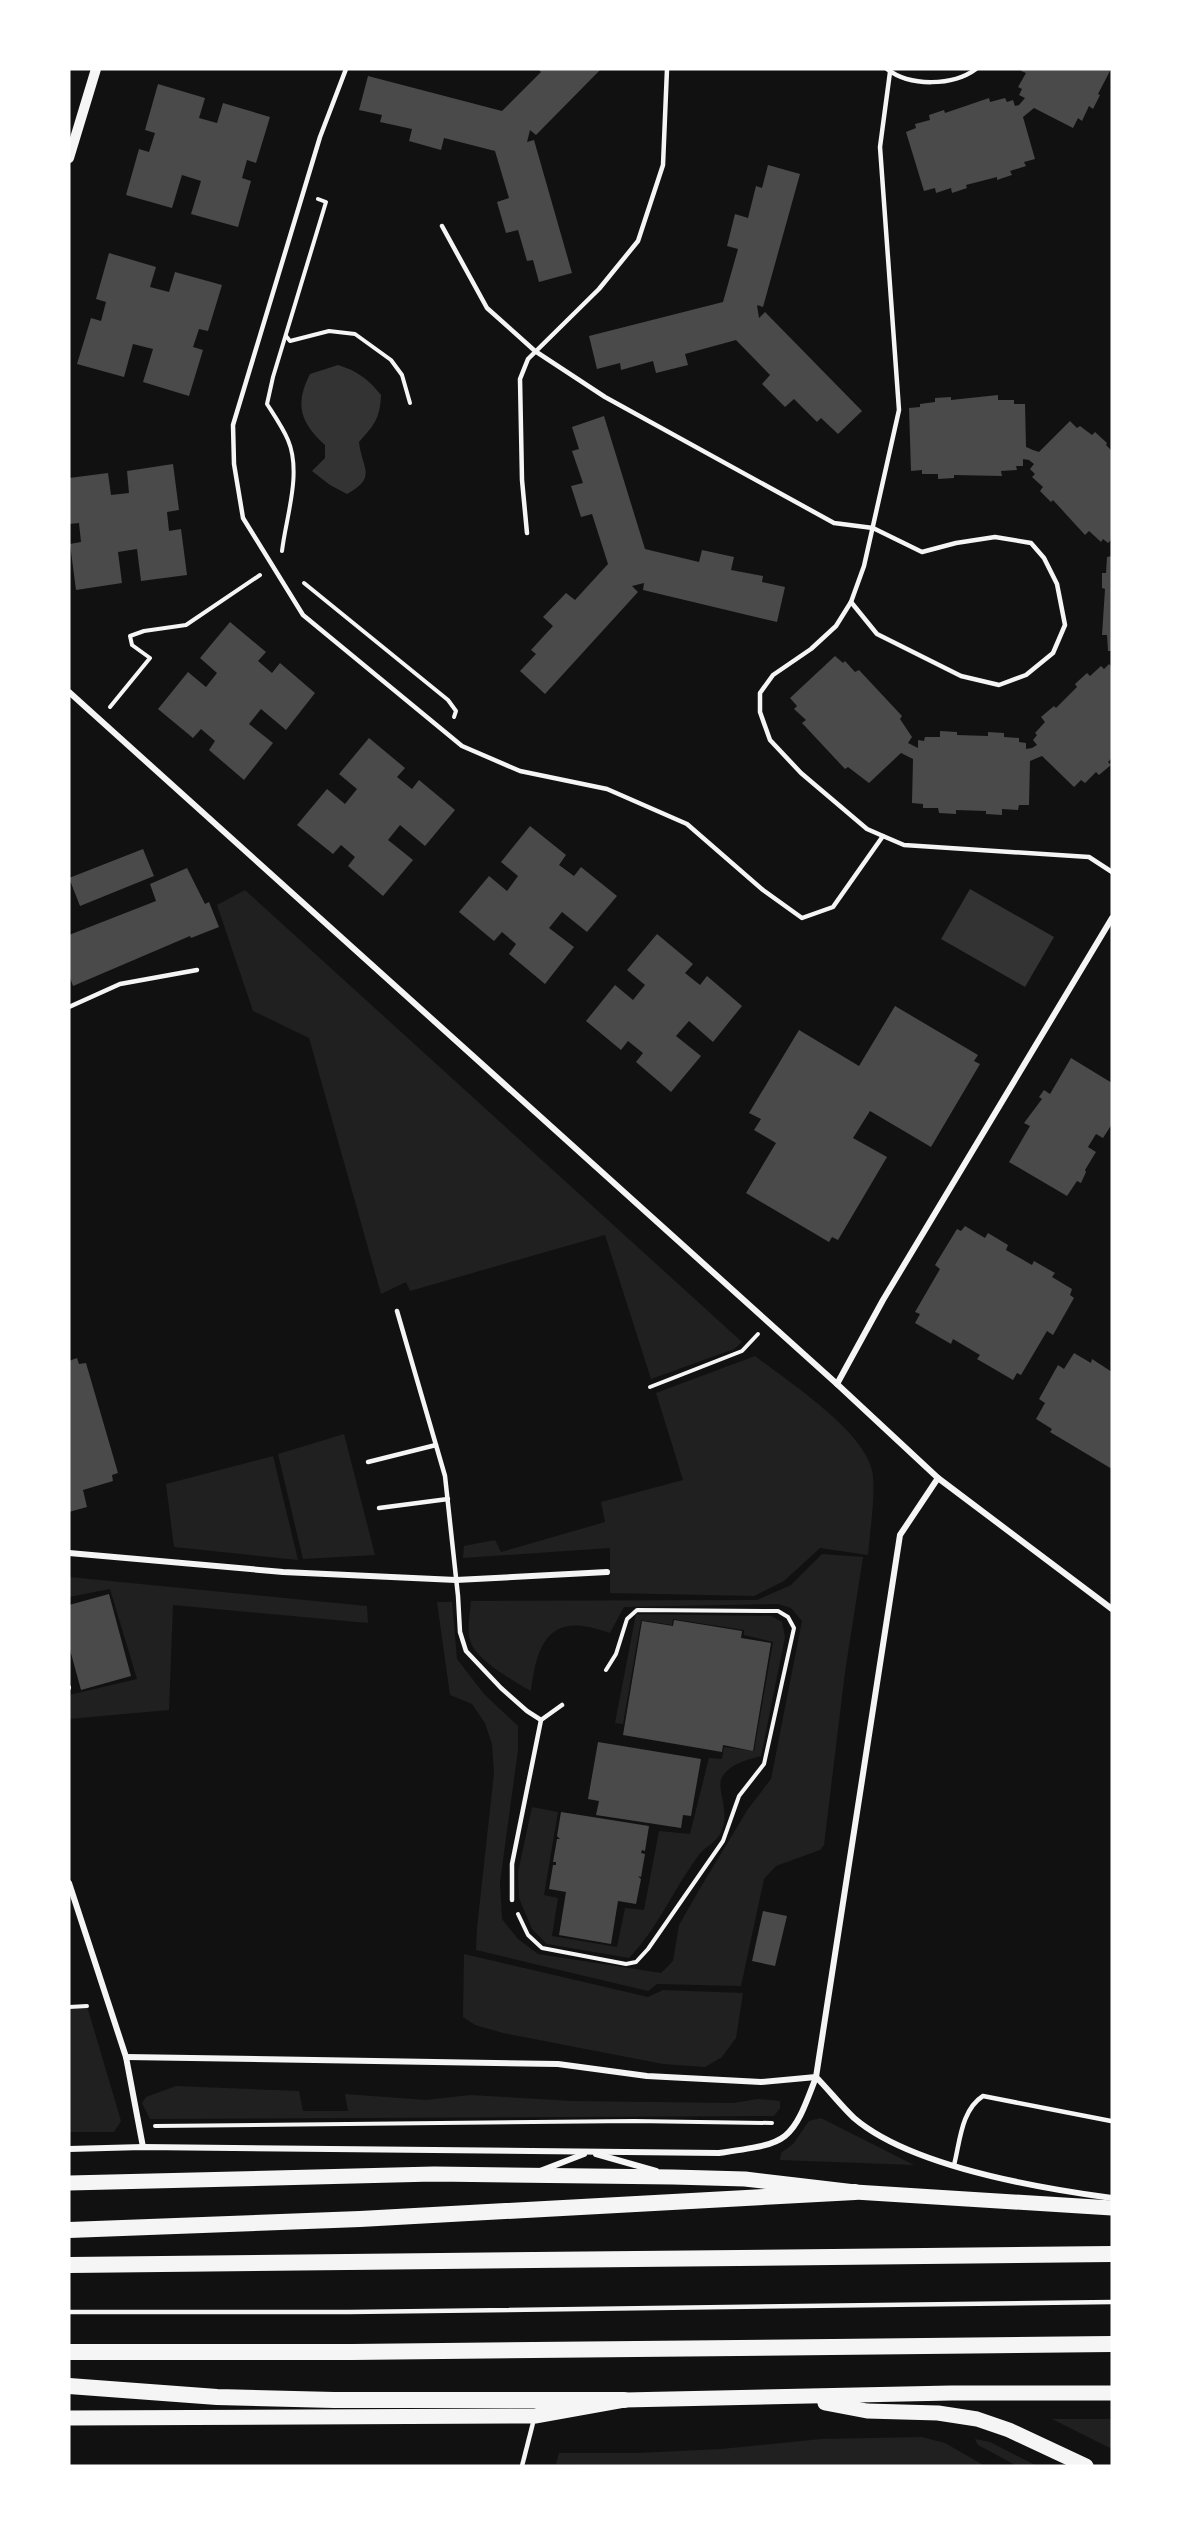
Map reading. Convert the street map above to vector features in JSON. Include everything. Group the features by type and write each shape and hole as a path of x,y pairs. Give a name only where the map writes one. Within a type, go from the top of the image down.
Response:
{"highway":[{"path":"69,2230 360,2219 855,2192"},
{"path":"69,2265 1112,2254"},
{"path":"69,2352 352,2352 1112,2344"},
{"path":"69,2386 217,2397 334,2400 624,2400"}],"main road":[{"path":"69,2183 434,2174 674,2177 745,2179 855,2192 1112,2208"},
{"path":"69,2418 535,2416 624,2400 951,2393 1112,2393"},
{"path":"795,2397 867,2411 938,2413 977,2418 1009,2430 1086,2466"}],"street":[{"path":"69,158 95,70"},
{"path":"69,692 837,1384 938,1478 1112,1609"},
{"path":"837,1384 883,1300 1112,918"},
{"path":"69,2149 142,2147 719,2153 767,2146 780,2140 796,2124 816,2077 900,1535 938,1478"},
{"path":"69,1553 283,1572 456,1581 608,1572"},
{"path":"69,1882 126,2057 142,2147"},
{"path":"126,2057 558,2064 647,2076 761,2082 816,2077"},
{"path":"816,2077 855,2118 906,2150 954,2165 1049,2189 1112,2198"},
{"path":"529,2175 589,2152 674,2177"}],"lane":[{"path":"346,69 320,137 233,425 234,464 243,518 303,615 462,746 520,771 607,789 687,824 763,891 802,918 833,907 883,836"},
{"path":"527,533 522,480 520,379 528,359 599,289 638,241 663,165 667,69"},
{"path":"976,69 944,82 916,81 889,70 880,147 899,410 864,566 851,602 836,626 812,649 773,675 760,693 760,712 770,740 801,773 867,829 904,845 1089,857 1112,872"},
{"path":"442,226 487,308 535,351 605,396 834,524 873,528 922,552 956,543 995,537 1031,543 1044,558 1057,584 1065,625 1053,653 1026,675 999,685 961,676 877,633 851,602"},
{"path":"69,1007 120,984 197,970"},
{"path":"397,1311 445,1476 460,1632 466,1651 501,1688 526,1711 541,1720"},
{"path":"368,1462 436,1445"},
{"path":"379,1508 448,1499"},
{"path":"512,1900 512,1864 541,1720 561,1705"},
{"path":"954,2165 967,2113 972,2103 983,2096 1111,2121"},
{"path":"69,2312 349,2312 1112,2302"},
{"path":"522,2466 535,2416"}],"path":[{"path":"285,561 282,552 294,475 292,453 288,439 267,404 285,335 326,202 303,193"},
{"path":"285,335 290,341 329,331 355,334 391,360 402,375 410,403"},
{"path":"100,720 150,658 132,645 130,636 144,631 186,625 273,566"},
{"path":"297,577 448,700 456,711 453,723 446,732"},
{"path":"650,1387 742,1351"},
{"path":"512,1900 528,1935 542,1948 626,1964 636,1962 648,1949 723,1841 739,1796 764,1764 794,1628 788,1617 778,1611 637,1610 627,1619 616,1654 606,1670"},
{"path":"69,2007 87,2006"},
{"path":"138,2126 634,2121 796,2124"}],"shaded area":[{"path":"338,365 362,377 381,395 375,421 359,442 366,472 365,477 357,488 347,494 330,485 312,471 325,458 325,445 305,421 301,404 310,374"},
{"path":"970,889 1054,937 1025,987 941,939"},
{"path":"245,890 742,1342 734,1349 651,1379 605,1235 410,1291 406,1282 381,1294 309,1038 253,1011 217,905"},
{"path":"755,1356 806,1394 843,1426 858,1443 868,1460 873,1476 873,1505 868,1555 820,1548 784,1581 754,1596 610,1593 610,1548 463,1558 464,1546 495,1540 501,1552 605,1522 601,1502 683,1480 656,1393"},
{"path":"344,1434 375,1555 303,1559 278,1454"},
{"path":"273,1456 298,1560 174,1547 166,1484"},
{"path":"822,1554 863,1557 845,1672 824,1845 820,1850 776,1866 764,1879 741,1986 657,1984 648,1991 476,1950 494,1773 492,1744 485,1723 472,1704 450,1695 437,1602 452,1602 457,1659 484,1694 518,1726 518,1750 500,1882 502,1919 518,1939 538,1954 661,1973 673,1961 679,1925 748,1809 771,1779 802,1621 791,1608 778,1604 624,1607 610,1633 585,1626 568,1626 549,1636 538,1656 531,1691 496,1669 473,1647 469,1631 471,1601 757,1600 791,1585"},
{"path":"69,1577 367,1606 368,1623 173,1605 169,1710 69,1719 69,1695 137,1679 110,1589 69,1597"},
{"path":"636,1614 771,1616 782,1622 785,1637 761,1756 735,1765 722,1777 721,1788 725,1815 720,1834 698,1856 657,1922 629,1958 547,1944 532,1929 519,1898 518,1872 532,1807 558,1812 544,1895 558,1898 552,1936 617,1947 625,1908 644,1910 659,1831 690,1834 709,1758 722,1759 724,1747 754,1751 773,1642 744,1635 744,1630 673,1619 672,1625 641,1620 623,1724 615,1723"},
{"path":"464,1954 648,1997 663,1990 743,1993 736,2038 722,2057 705,2067 663,2064 503,2033 475,2025 463,2017"},
{"path":"87,2006 121,2121 114,2132 69,2132 69,2007"},
{"path":"176,2086 299,2091 303,2111 348,2111 345,2094 426,2100 470,2095 573,2101 733,2103 758,2099 780,2101 780,2108 774,2116 150,2119 142,2103 146,2097"},
{"path":"821,2118 914,2165 780,2160 781,2153 793,2144 809,2121"},
{"path":"1052,2419 1112,2419 1112,2449"},
{"path":"922,2437 945,2443 985,2466 556,2464 559,2453 638,2453 721,2449 821,2439"},
{"path":"975,2439 990,2442 1037,2466 1017,2466 978,2445"}],"building":[{"path":"538,69 601,69 536,135 530,130 527,142 534,140 572,273 539,282 533,260 527,261 518,230 506,233 497,202 509,198 495,151 444,138 441,150 409,141 412,129 380,122 382,115 359,110 368,76 502,111 541,72"},
{"path":"1023,69 1111,69 1093,109 1089,106 1082,121 1078,118 1073,128 1034,108 1023,117 1035,159 1024,162 1026,166 1010,171 1012,175 966,185 967,188 952,193 951,188 936,193 935,188 924,191 906,132 916,128 915,124 930,120 929,115 944,110 945,113 989,98 990,102 1005,98 1007,102 1013,100 1015,106 1019,105 1025,98 1019,95 1022,89 1018,87 1026,73 1021,71"},
{"path":"158,84 205,98 199,118 217,123 223,103 270,117 256,163 247,160 242,178 251,181 238,227 191,214 201,181 182,175 172,208 126,195 139,149 149,152 155,133 145,130"},
{"path":"768,165 800,174 763,307 757,305 759,318 765,312 862,411 838,434 821,418 817,422 794,399 785,407 762,384 770,375 736,340 685,354 688,365 656,373 653,361 621,370 620,363 597,369 589,336 723,302 738,249 727,246 735,214 748,218 756,186 762,188"},
{"path":"109,253 156,267 150,287 169,292 175,272 222,285 208,331 199,329 193,347 203,350 189,396 143,382 153,349 133,344 124,377 77,364 91,318 101,321 106,302 96,299"},
{"path":"998,395 998,400 1014,400 1014,404 1025,404 1026,447 1039,452 1070,421 1077,428 1080,426 1092,435 1095,432 1107,443 1106,445 1112,451 1112,539 1108,543 1103,539 1101,542 1089,531 1085,535 1053,500 1051,502 1040,491 1043,487 1032,477 1035,474 1030,469 1034,464 1029,460 1023,459 1023,466 1016,466 1017,470 1001,471 1002,476 954,475 954,478 938,479 938,474 922,474 922,470 911,471 909,408 935,402 935,398 951,397 951,400"},
{"path":"604,416 645,549 699,562 702,550 734,557 731,570 763,576 762,582 785,587 777,622 643,590 644,583 632,586 638,592 545,694 520,671 536,654 531,650 553,626 543,617 566,593 575,600 608,564 592,514 581,517 571,486 583,483 572,451 579,449 572,427"},
{"path":"173,464 179,510 167,512 169,531 181,529 187,575 141,581 137,549 118,552 122,583 76,590 70,544 81,542 79,523 69,524 69,478 108,473 111,495 129,493 127,471"},
{"path":"1112,556 1112,651 1108,651 1107,635 1102,635 1105,589 1102,588 1102,573 1106,573 1107,557"},
{"path":"230,622 266,652 258,661 272,673 280,663 315,693 286,730 261,709 249,724 273,743 244,780 209,750 215,741 201,729 193,738 158,709 188,672 206,687 217,673 200,658"},
{"path":"835,656 843,663 845,661 855,672 859,670 902,716 900,719 912,737 908,743 918,748 918,740 924,741 925,737 940,737 940,731 957,732 957,735 988,736 988,732 1004,733 1004,737 1019,738 1019,742 1026,743 1026,749 1032,748 1037,745 1033,740 1037,735 1035,733 1045,722 1041,717 1054,706 1056,708 1087,673 1090,676 1101,666 1104,669 1109,664 1112,667 1112,758 1108,762 1111,765 1099,775 1096,772 1085,783 1081,780 1074,787 1042,756 1030,761 1029,805 1019,805 1018,810 1002,809 1002,815 986,814 986,811 956,810 956,814 939,813 938,808 923,808 923,804 912,803 913,759 901,753 869,783 848,767 845,769 802,723 806,720 794,709 797,706 790,698"},
{"path":"369,738 405,768 397,777 412,789 419,780 455,810 425,846 400,825 388,840 413,860 383,896 348,866 355,857 341,845 333,854 297,825 327,789 345,804 357,789 339,774"},
{"path":"530,826 566,855 559,865 574,876 581,867 617,896 587,932 562,912 549,928 574,947 545,984 509,954 516,944 502,932 494,941 459,912 489,876 507,891 518,876 501,862"},
{"path":"143,849 154,876 80,906 69,878"},
{"path":"187,868 205,904 209,902 219,927 191,938 190,936 73,986 69,975 69,935 156,901 150,884"},
{"path":"657,934 693,964 685,973 700,985 707,976 742,1006 713,1042 689,1021 676,1036 701,1056 671,1092 636,1062 643,1053 628,1041 621,1050 586,1021 615,985 633,1000 645,985 627,970"},
{"path":"895,1006 978,1055 974,1061 980,1064 931,1147 870,1111 853,1138 887,1157 838,1240 832,1237 829,1242 746,1193 776,1143 754,1130 761,1119 749,1113 799,1030 859,1066"},
{"path":"1071,1058 1112,1083 1112,1124 1103,1138 1096,1134 1088,1147 1096,1152 1085,1170 1081,1183 1077,1181 1067,1196 1009,1162 1030,1126 1024,1123 1042,1099 1039,1097 1044,1090 1050,1094"},
{"path":"965,1226 985,1238 988,1233 1008,1245 1006,1250 1032,1265 1034,1261 1055,1273 1052,1277 1072,1289 1070,1295 1074,1298 1053,1335 1047,1331 1021,1375 1017,1373 1013,1380 977,1359 980,1355 953,1339 951,1344 915,1323 920,1314 915,1312 940,1269 935,1265 957,1229 961,1231"},
{"path":"1074,1353 1091,1363 1092,1359 1112,1372 1112,1469 1050,1432 1052,1429 1036,1419 1045,1403 1039,1399 1058,1365 1064,1369"},
{"path":"77,1358 79,1364 86,1363 118,1473 112,1475 113,1481 83,1490 87,1507 69,1512 69,1361"},
{"path":"109,1594 131,1676 81,1690 69,1646 69,1605"},
{"path":"674,1620 742,1631 741,1638 771,1643 753,1751 723,1745 722,1752 623,1735 642,1621 673,1626"},
{"path":"598,1742 701,1759 691,1816 683,1815 681,1828 596,1815 599,1801 588,1799"},
{"path":"561,1812 649,1826 645,1851 642,1850 641,1853 645,1854 641,1877 638,1876 641,1879 636,1904 618,1901 611,1944 559,1935 566,1892 549,1889 553,1865 556,1865 556,1862 553,1862 557,1839 560,1839 557,1836"},
{"path":"763,1911 787,1916 775,1966 752,1961"}]}
